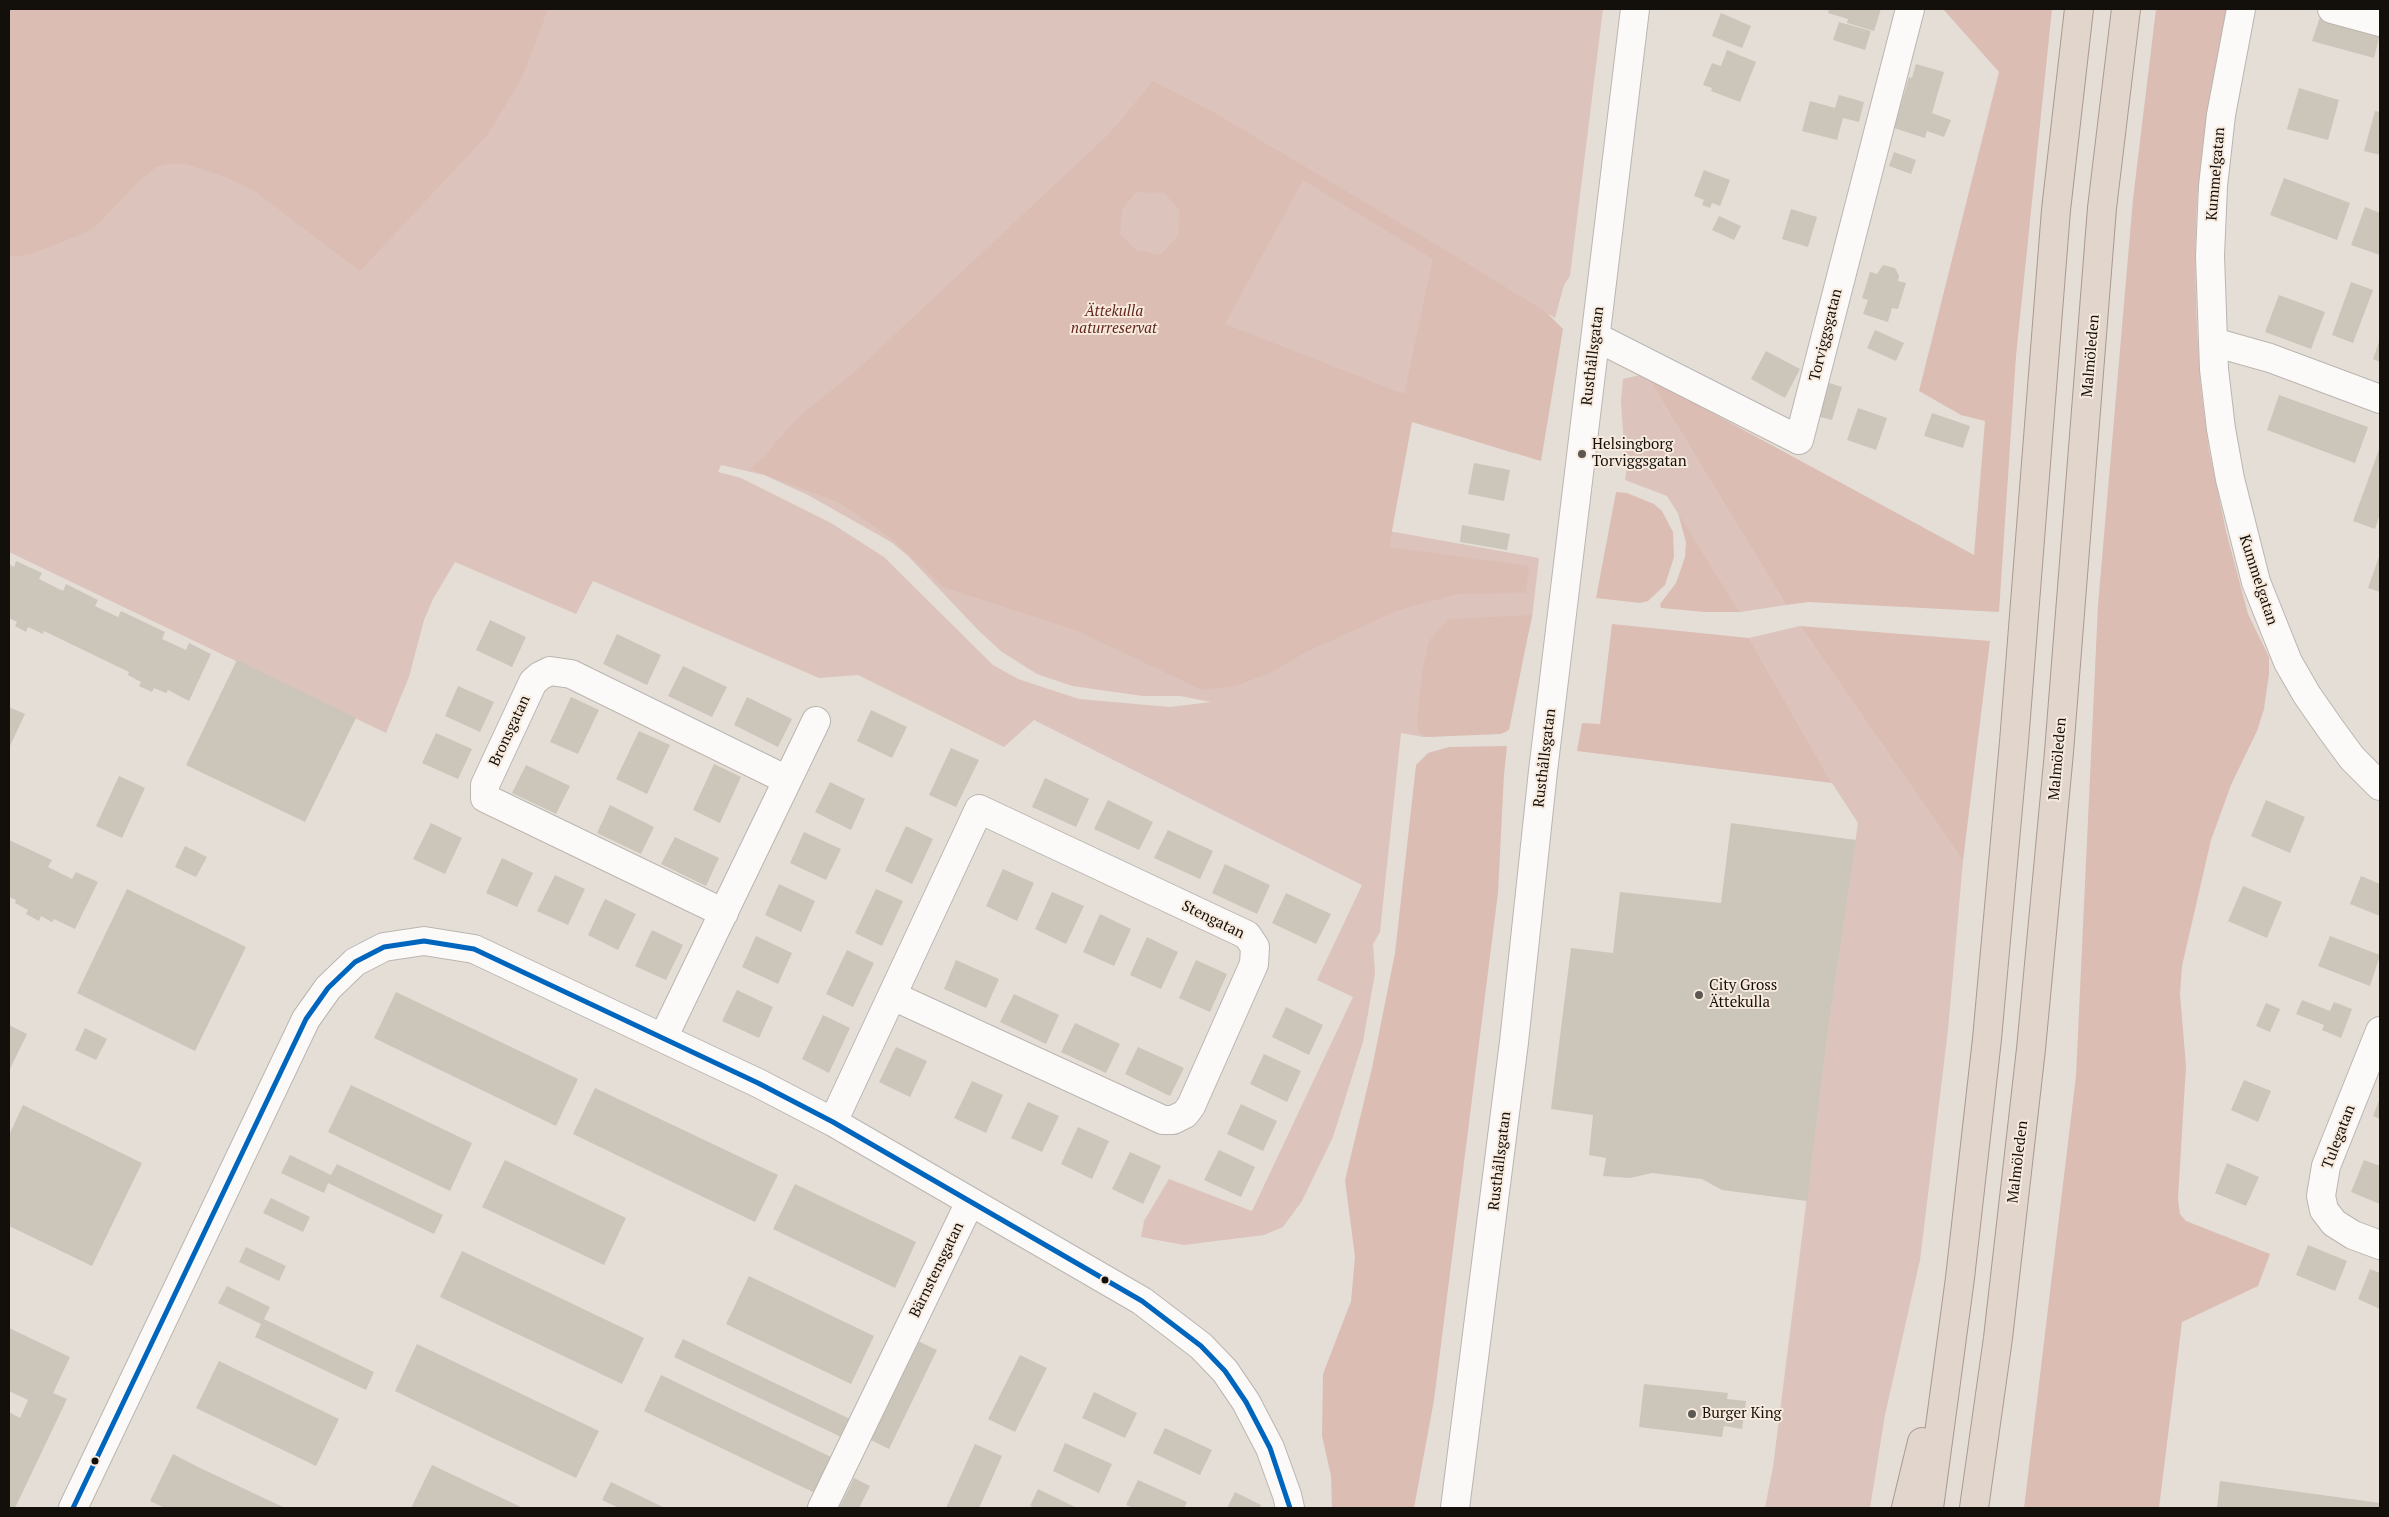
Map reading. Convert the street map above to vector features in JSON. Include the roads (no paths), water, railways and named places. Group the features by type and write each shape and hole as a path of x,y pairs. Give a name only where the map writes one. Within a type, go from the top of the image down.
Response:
{"highway":[{"path":"1928,1508 1960,1278 1987,1039 2014,742 2056,210 2079,9"},
{"name":"Malmöleden","path":"1974,1508 1998,1338 2031,1049 2059,752 2102,208 2126,9"},
{"path":"1906,1508 1960,1278"},
{"path":"1985,1508 1998,1338"}],"street":[{"name":"Rusthållsgatan","path":"1455,1508 1513,1052 1543,771 1635,9"},
{"name":"Torviggsgatan","path":"1596,337 1799,440 1910,9"},
{"name":"Kummelgatan","path":"2241,9 2221,115 2213,186 2210,256 2213,342 2221,429 2230,479 2256,582 2288,662 2307,695 2352,758 2380,786"},
{"path":"2332,9 2380,22"},
{"path":"2213,342 2270,358 2380,399"},
{"name":"Bronsgatan","path":"724,913 486,798 485,785 533,682 550,671 571,674 787,780"},
{"path":"663,1038 816,721"},
{"name":"Stengatan","path":"833,1122 979,810 1247,935 1255,946 1254,964 1191,1106 1186,1114 1173,1120 1163,1120 893,996"},
{"path":"73,1508 306,1019 328,988 355,962 370,953 406,942 424,940 474,949 758,1083 833,1122 1142,1301 1201,1346 1225,1371 1260,1428 1279,1471 1290,1508"},
{"name":"Tulegatan","path":"2380,1031 2326,1166 2321,1196 2324,1210 2334,1223 2353,1235 2380,1245"},
{"name":"Bärnstensgatan","path":"822,1508 970,1202"}],"place":[{"name":"Helsingborg Torviggsgatan","path":"1582,454"},
{"name":"City Gross Ättekulla","path":"1699,995"},
{"name":"Burger King","path":"1692,1414"}],"park label":[{"name":"Ättekulla naturreservat","path":"1114,320"}]}
